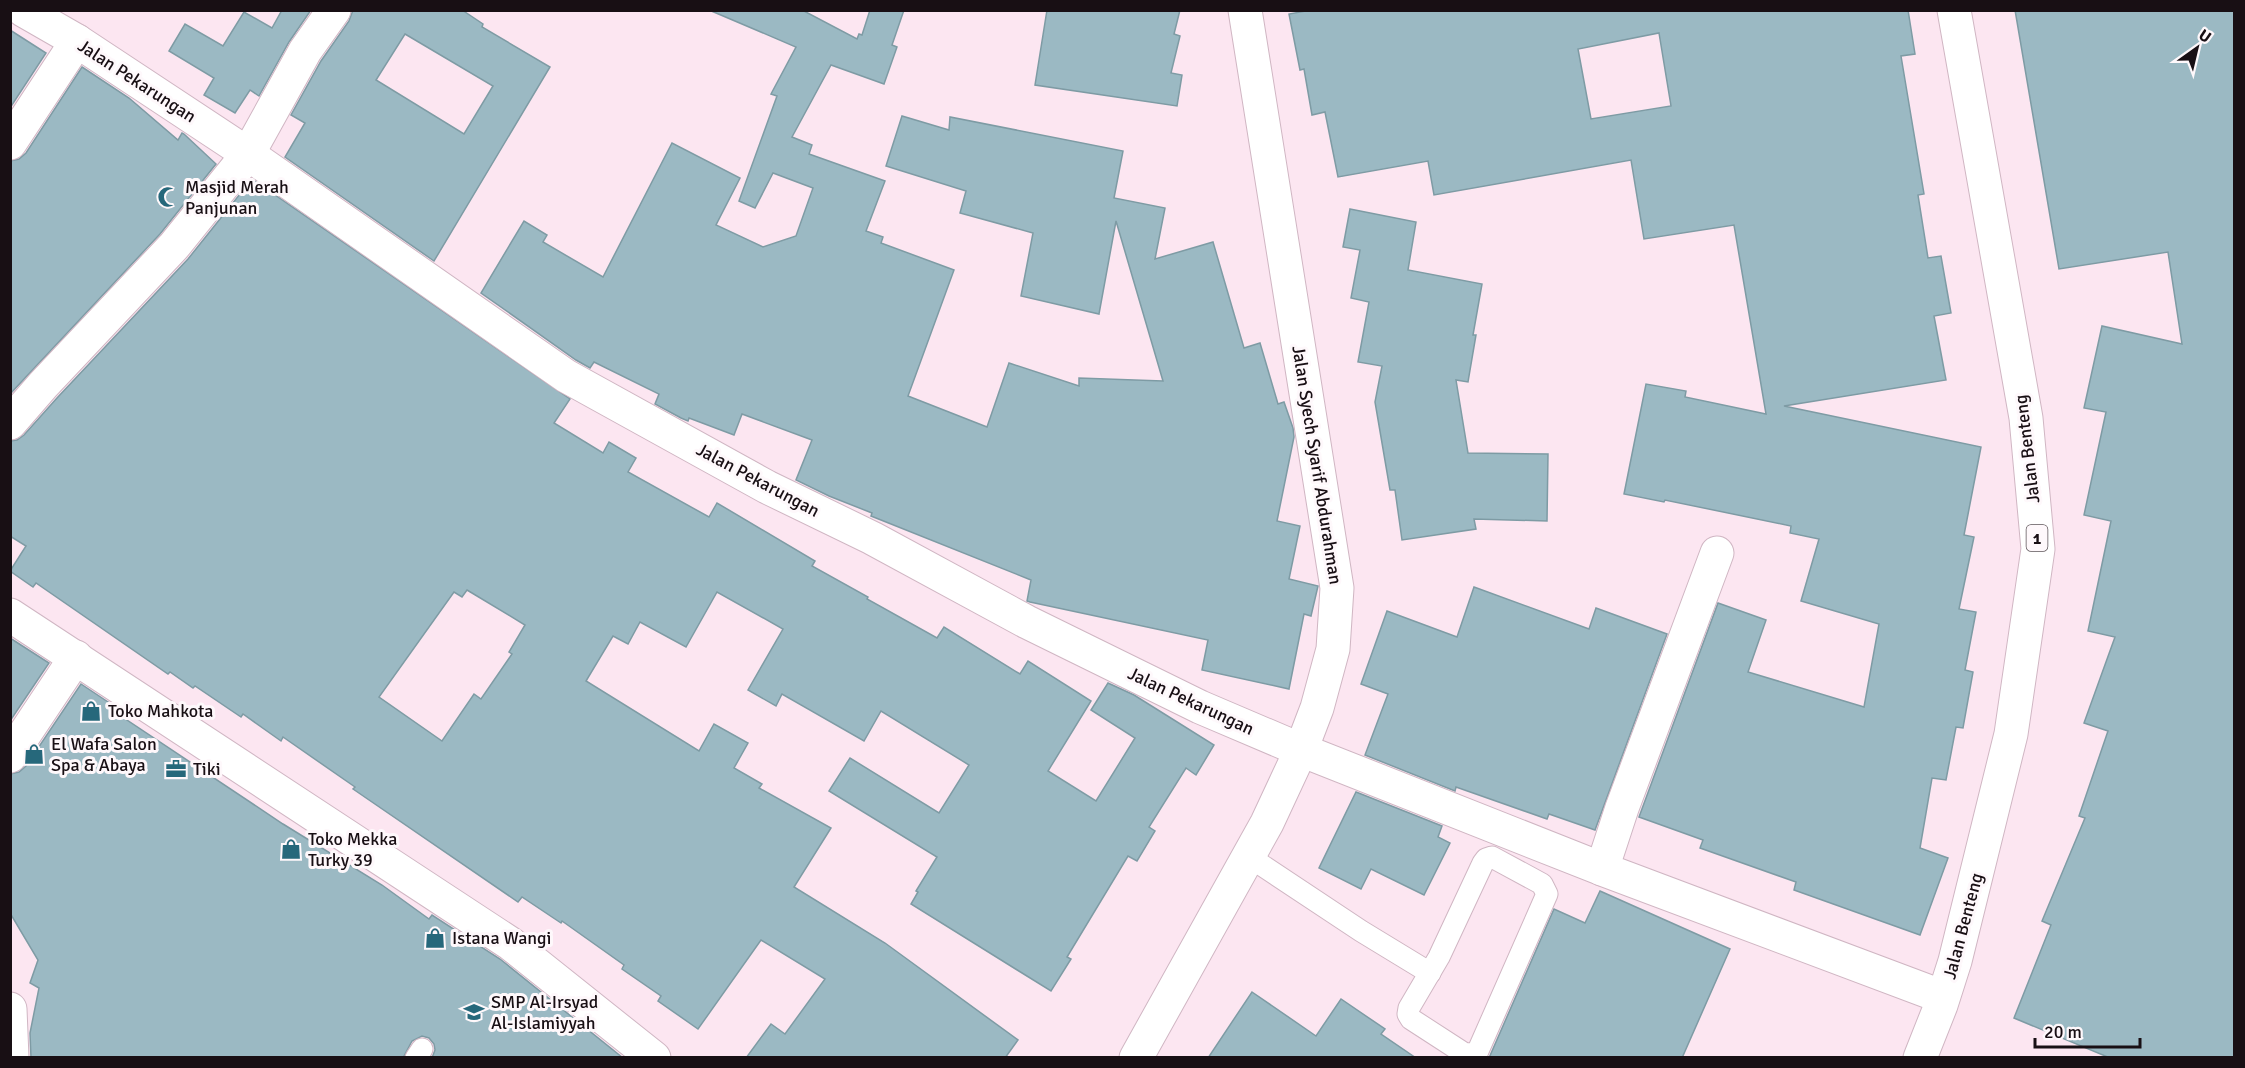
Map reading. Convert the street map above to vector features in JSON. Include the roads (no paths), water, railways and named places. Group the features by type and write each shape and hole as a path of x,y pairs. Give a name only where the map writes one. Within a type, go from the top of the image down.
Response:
{"main road":[{"name":"Jalan Pekarungan","path":"23,10 77,41 248,154 566,376 767,487 872,538 1027,622 1200,707 1301,750 1602,869 1943,997"},
{"name":"Jalan Syech Syarif Abdurahman","path":"1136,1058 1267,823 1301,750 1317,708 1333,649 1337,588 1245,10"},
{"name":"Jalan Benteng","path":"1920,1058 1955,961 2011,734 2038,549 2026,418 1954,10"},
{"path":"10,423 174,246 248,154 327,13"},
{"path":"10,143 77,41"},
{"path":"1602,869 1629,787 1717,553"},
{"path":"10,615 76,657 507,950 654,1058"},
{"path":"10,756 76,657"},
{"path":"10,1009 12,1058"}],"lane":[{"path":"1248,856 1361,931 1430,973"},
{"path":"1492,857 1542,884 1547,894 1477,1053 1465,1054 1408,1014 1409,1008 1430,973 1486,859 1492,857"}],"place":[{"name":"Masjid Merah Panjunan","path":"168,197"},
{"name":"Toko Mahkota","path":"91,711"},
{"name":"El Wafa Salon Spa & Abaya","path":"34,754"},
{"name":"Tiki","path":"176,769"},
{"name":"Toko Mekka Turky 39","path":"291,849"},
{"name":"Istana Wangi","path":"435,938"},
{"name":"SMP Al-Irsyad Al-Islamiyyah","path":"474,1012"}]}
